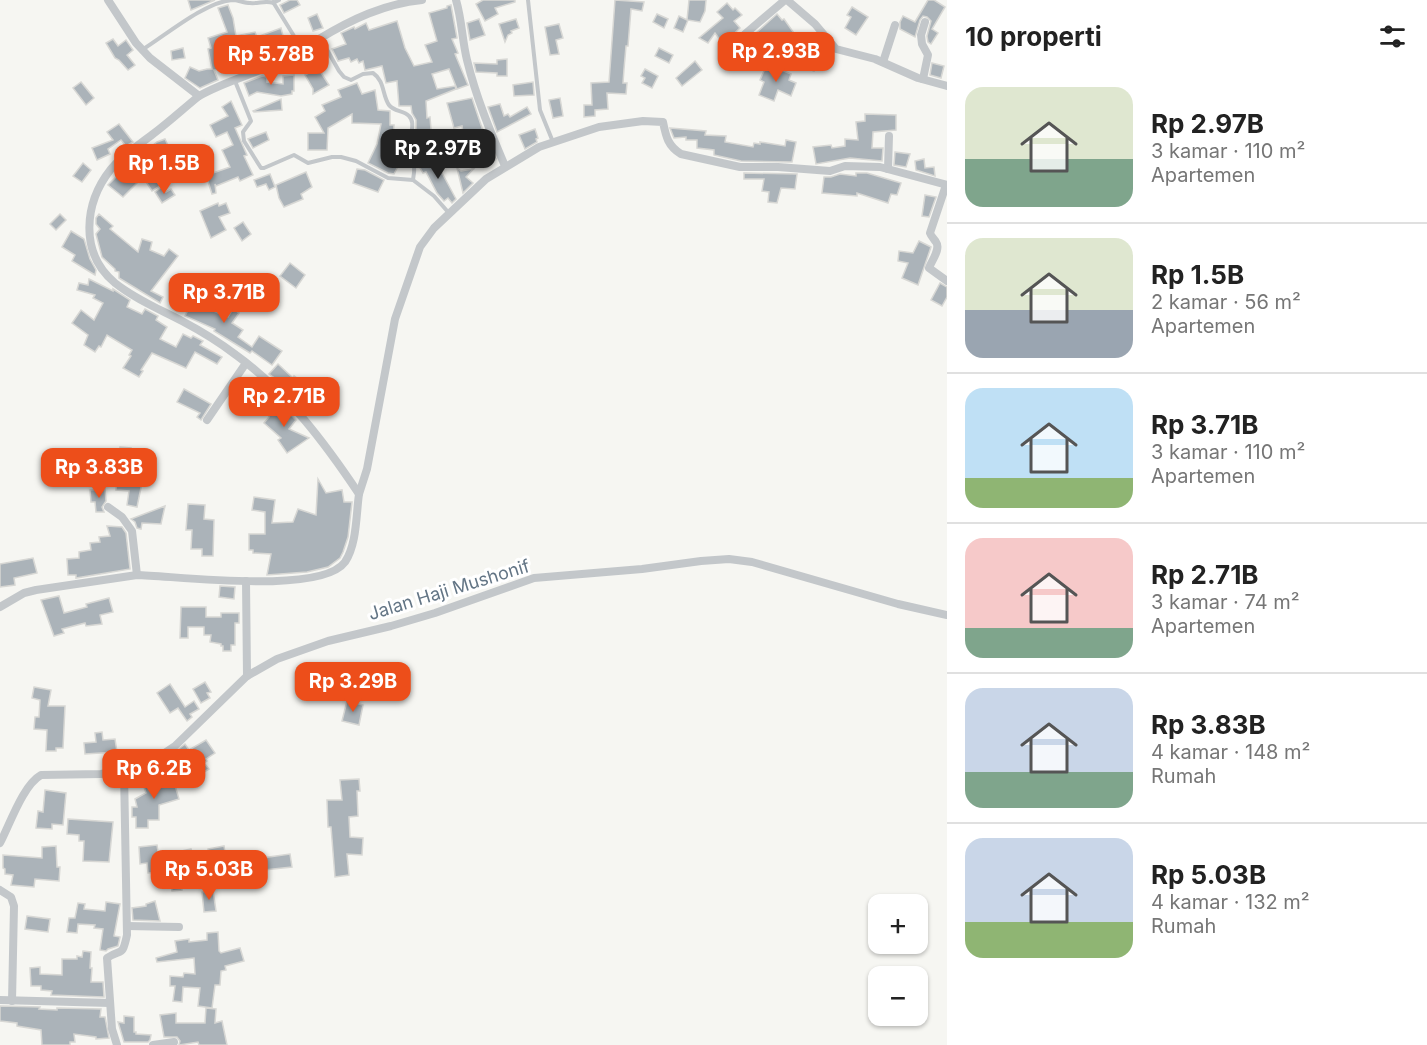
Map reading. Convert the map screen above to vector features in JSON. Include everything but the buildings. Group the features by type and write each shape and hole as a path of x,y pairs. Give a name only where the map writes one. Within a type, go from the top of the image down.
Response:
{"street":[{"path":"108,0 142,50 198,96"},
{"path":"359,494 313,430 280,394 246,363 198,330 141,300 114,282 96,261 89,238 90,213 99,188 112,167 198,96 283,61 367,13 422,0"},
{"path":"456,0 463,25 468,63 483,117 505,166"},
{"path":"745,34 786,0 815,24 836,49 883,62 923,79 947,86"},
{"path":"923,79 928,55 922,44 921,35 925,22"},
{"path":"883,62 895,25"},
{"path":"0,607 24,593 84,581 137,575 281,582 317,577 339,568 350,552 359,494 367,469 399,306 420,247 448,212 486,178 552,142 599,127 654,121 663,123 669,144 681,154 724,165 830,171 845,166 862,166 888,169 947,185 930,232 938,248 929,268 947,281"},
{"path":"888,169 889,136"},
{"path":"207,420 246,363"},
{"path":"108,507 122,517 132,531 137,575"},
{"name":"Jalan Haji Mushonif","path":"0,843 27,789 40,775 85,775 124,771 154,760 175,746 247,676 277,659 308,647 435,613 534,578 729,559 752,562 898,604 947,615"},
{"path":"246,581 247,676"},
{"path":"117,1045 112,1029 107,958 123,951 127,926 124,771"},
{"path":"0,890 11,897 15,906 12,1001"},
{"path":"127,926 179,927"},
{"path":"0,1000 110,1003"},
{"path":"153,1045 174,1042"}],"lane":[{"path":"142,50 193,15 222,3 232,0 252,3 279,0"},
{"path":"528,0 540,110 552,142"},
{"path":"272,1 303,50"},
{"path":"320,38 344,77 351,80 363,74 373,73 381,80 389,105 408,114 411,118 411,137 415,156 413,180"},
{"path":"236,81 251,121 243,132 244,141 261,168 294,155 308,163 341,157 356,161 388,178 413,180 434,196 448,212"}]}
